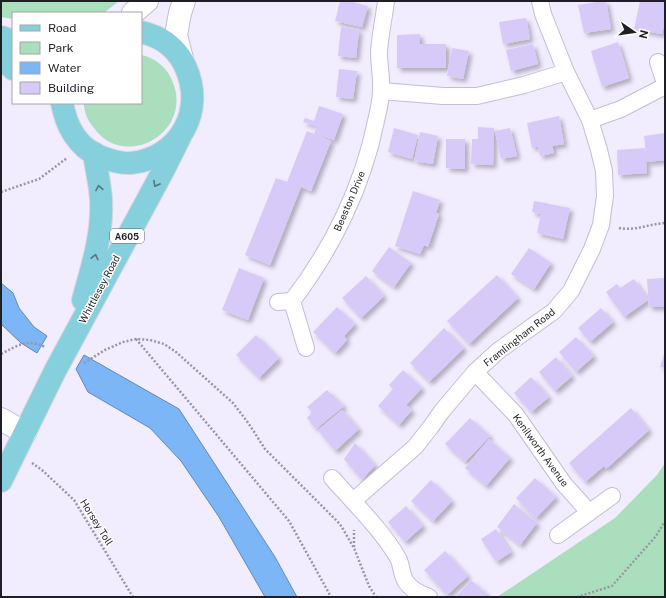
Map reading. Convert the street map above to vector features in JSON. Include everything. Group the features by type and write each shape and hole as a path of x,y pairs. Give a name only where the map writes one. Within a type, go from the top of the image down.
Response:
{"main road":[{"path":"134,12 147,1"},
{"path":"182,59 176,35 184,1"},
{"name":"A605","path":"49,104 64,110 72,133 88,150 112,161 130,163 137,162 149,159 166,150 180,137 190,118 193,98 191,78 182,59 170,46 156,37 142,32"},
{"path":"1,37 12,41"},
{"path":"1,57 12,68"},
{"name":"Whittlesey Road","path":"25,433 55,371 180,137"},
{"name":"Whittlesey Road","path":"74,336 95,256 101,222 101,198 88,150"},
{"path":"1,419 25,433"},
{"name":"A605","path":"1,480 25,433"}],"street":[{"name":"Beeston Drive","path":"306,348 285,302 310,278 341,223 359,181 372,138 381,91 379,52 380,32 386,1"},
{"name":"Framlingham Road","path":"353,501 415,447 442,411 475,372 498,351 554,311 571,291 592,249 601,225 605,196 604,171 590,120 566,72 543,14 540,1"},
{"path":"590,120 621,109 665,85 658,62"},
{"path":"381,91 443,96 477,96 524,85 566,72"},
{"name":"Kenilworth Avenue","path":"475,372 516,415 564,484 589,512"},
{"path":"332,478 378,530 399,560 406,581 411,587 421,594 429,597"},
{"path":"558,535 612,496"}],"path":[{"path":"1,192 39,179 88,150"},
{"path":"601,225 626,229 639,229 665,223"},
{"path":"90,358 123,342 136,338 164,344 176,352 233,403 265,449 340,524 354,548 369,586 376,597"},
{"path":"136,338 289,521 331,597"},
{"path":"1,354 21,343 35,343 42,346"},
{"name":"Horsey Toll","path":"15,452 42,470 74,500 133,597"},
{"path":"577,597 612,586 656,536 665,521"}],"green space":[{"path":"1,1 119,1 105,12 12,12 12,19 1,17"},
{"path":"142,55 155,60 163,66 171,78 176,97 174,114 166,129 154,139 139,145 123,146 107,141 90,123 84,104 142,104"},
{"path":"665,463 665,597 497,597 615,518 657,475"}],"water":[{"path":"1,283 13,293 19,308 34,327 47,336 37,353 21,343 1,324"},
{"path":"84,355 179,409 275,557 297,597 265,597 219,517 181,461 150,428 88,392 76,369"}],"building":[{"path":"340,1 349,1 368,6 362,27 335,21"},
{"path":"606,1 611,29 584,33 578,5"},
{"path":"640,1 665,1 665,21 662,34 634,29"},
{"path":"526,18 530,39 503,44 499,22"},
{"path":"341,27 359,30 356,58 338,56"},
{"path":"420,34 420,44 446,44 446,68 397,68 397,35"},
{"path":"618,42 629,78 602,87 591,51"},
{"path":"533,44 538,64 511,71 506,50"},
{"path":"452,48 469,51 463,79 447,76"},
{"path":"339,69 357,71 353,99 336,97"},
{"path":"319,106 343,114 334,140 316,134 331,141 311,191 301,187 270,265 245,255 276,178 287,182 307,131 314,134 317,126 303,122 305,118 314,121"},
{"path":"559,116 564,144 552,146 554,153 540,156 538,146 532,148 527,123"},
{"path":"478,127 494,128 493,165 471,164 472,139 478,139"},
{"path":"394,128 418,135 412,159 388,152"},
{"path":"510,128 517,156 501,159 495,131"},
{"path":"420,132 438,136 433,164 414,161"},
{"path":"665,133 665,160 647,162 644,136"},
{"path":"446,139 465,139 465,169 446,168"},
{"path":"645,148 647,173 618,175 617,150"},
{"path":"413,191 440,200 436,213 439,214 428,247 424,245 420,254 395,246"},
{"path":"534,201 570,208 563,239 537,233 541,214 532,212"},
{"path":"389,247 411,263 394,287 372,271"},
{"path":"529,248 551,263 534,289 511,274"},
{"path":"239,268 264,278 248,320 222,310"},
{"path":"497,275 518,298 469,344 447,321"},
{"path":"366,276 384,296 361,318 342,298"},
{"path":"665,278 665,307 649,307 647,279"},
{"path":"634,279 648,300 624,317 606,292 617,284 620,288"},
{"path":"337,307 355,324 344,336 347,340 335,353 313,332"},
{"path":"601,308 613,322 590,342 578,328"},
{"path":"444,328 464,348 429,382 410,363"},
{"path":"256,335 279,358 259,378 236,355"},
{"path":"576,337 594,356 576,372 559,352"},
{"path":"665,351 665,368 660,367"},
{"path":"556,357 572,376 555,391 539,372"},
{"path":"403,370 422,388 406,405 412,410 399,425 378,406 393,389 389,385"},
{"path":"531,377 549,397 531,412 514,393"},
{"path":"327,390 344,406 316,429 307,418 312,412 307,407"},
{"path":"631,408 649,430 606,469 604,466 585,482 569,463"},
{"path":"342,410 359,429 335,451 318,430"},
{"path":"470,418 490,436 465,462 445,444"},
{"path":"489,439 510,458 486,486 465,468"},
{"path":"355,443 375,465 362,480 344,459"},
{"path":"535,478 556,497 536,518 516,498"},
{"path":"431,480 452,501 433,521 411,501"},
{"path":"514,504 537,523 520,545 497,527"},
{"path":"406,506 423,526 405,542 388,522"},
{"path":"496,529 511,552 496,562 481,539"},
{"path":"445,551 468,576 447,595 424,570"},
{"path":"471,580 487,594 485,597 456,597"}]}
